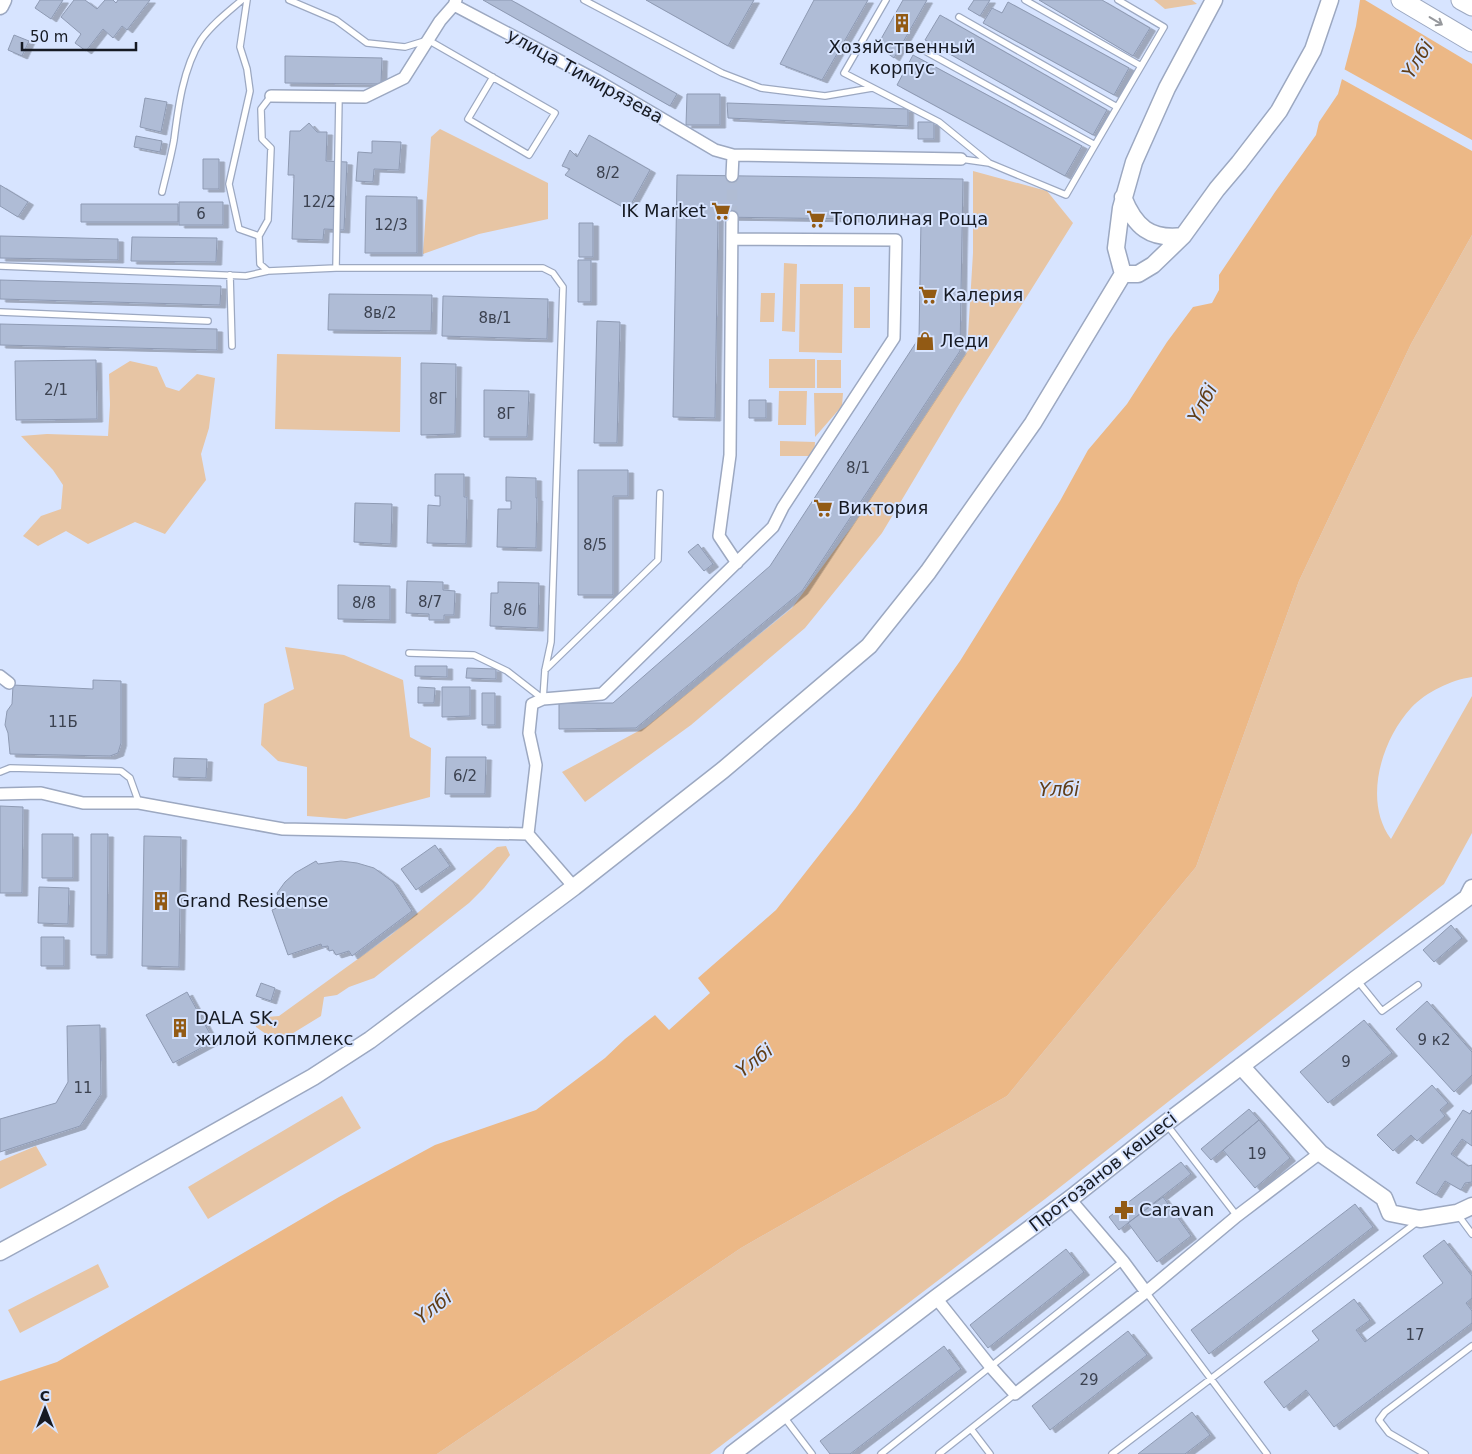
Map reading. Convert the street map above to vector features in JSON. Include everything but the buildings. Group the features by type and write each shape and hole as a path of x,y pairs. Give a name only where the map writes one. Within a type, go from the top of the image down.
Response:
{"main road":[{"path":"0,6 3,0"},
{"path":"0,1252 313,1077 370,1040 574,887 723,770 869,646 928,572 1033,423 1123,274 1116,248 1123,197 1134,162 1166,88 1214,0"},
{"path":"1123,274 1138,274 1153,265 1183,236 1217,189 1279,111 1313,50 1330,0"},
{"path":"1400,0 1472,42"},
{"path":"1461,0 1472,6"},
{"path":"1123,197 1136,222 1146,230 1157,236 1170,238 1183,236"},
{"name":"Протозанов көшесі","path":"732,1454 936,1298 1070,1199 1356,979 1470,896"},
{"path":"1241,1066 1320,1153 1384,1198 1390,1213 1420,1219 1457,1213 1472,1206"}],"street":[{"name":"улица Тимирязева","path":"271,96 366,97 404,78 455,2 598,81 716,150 734,155 961,158"},
{"path":"732,176 734,155"},
{"path":"732,217 730,455 719,536 736,563"},
{"path":"574,887 528,834 536,766 529,734 532,704 543,699 602,694 773,527 783,507 894,338 896,240 733,240"},
{"path":"0,794 41,793 83,802 139,803 284,829 528,834"},
{"path":"936,1298 990,1366 1015,1394 1146,1292 1237,1216 1320,1153"},
{"path":"1070,1199 1123,1261 1146,1292"}],"lane":[{"path":"162,192 174,140 177,109 192,59 201,40 216,22 242,0"},
{"path":"247,0 240,47 247,69 250,91 230,184 239,229 259,236"},
{"path":"288,0 336,20 367,43 405,47 428,40 494,77 555,113 529,154 468,119 494,77"},
{"path":"584,0 722,73 761,88 825,96 872,88"},
{"path":"886,0 844,73 939,122 989,163"},
{"path":"1025,0 1141,66"},
{"path":"961,158 989,163 1066,195 1164,27 1118,0"},
{"path":"959,17 1118,106"},
{"path":"925,51 1095,145"},
{"path":"268,271 260,264 259,236 268,220 271,148 262,139 261,109 271,96"},
{"path":"336,268 339,97"},
{"path":"0,266 230,275 256,275 268,271 336,268 543,268 553,273 563,287 551,642 545,670 543,699"},
{"path":"230,275 232,346"},
{"path":"0,312 208,321"},
{"path":"545,670 658,560 660,493"},
{"path":"409,653 474,655 507,671 543,699"},
{"path":"0,772 10,768 121,771 130,778 139,803"},
{"path":"1356,979 1382,1011 1418,986"},
{"path":"1166,1124 1237,1216"},
{"path":"1457,1213 1472,1234"},
{"path":"1112,1454 1420,1219"},
{"path":"881,1454 1123,1261"},
{"path":"1146,1292 1267,1454"},
{"path":"1425,1454 1389,1433 1379,1420 1385,1412 1472,1346"},
{"path":"939,1454 1015,1394"},
{"path":"782,1415 812,1454"},
{"path":"971,1429 990,1454"}],"shaded area":[{"path":"1154,0 1192,0 1197,4 1165,9"},
{"path":"440,129 548,183 548,219 479,234 423,254 431,137"},
{"path":"973,171 1047,191 1073,223 958,406 882,533 805,628 691,725 585,802 562,772 646,727 792,608 853,525 967,352 973,253"},
{"path":"1472,235 1472,677 1439,688 1411,708 1391,737 1379,772 1377,790 1378,807 1383,824 1391,839 1472,696 1472,833 1444,884 1045,1199 710,1454 437,1454 741,1248 1007,1096 1196,867 1299,581 1411,344"},
{"path":"784,263 797,264 795,332 782,331"},
{"path":"800,284 843,284 842,353 799,352"},
{"path":"854,287 870,287 870,328 854,328"},
{"path":"761,293 775,293 774,322 760,322"},
{"path":"277,354 401,357 400,432 275,429"},
{"path":"769,359 815,359 815,388 769,388"},
{"path":"817,360 841,360 841,388 817,388"},
{"path":"130,361 157,367 166,387 179,391 197,374 215,378 209,428 201,454 206,480 165,534 135,522 88,544 66,531 38,546 23,536 41,516 61,509 63,485 53,470 21,436 47,434 108,436 109,374"},
{"path":"779,391 807,391 806,425 778,425"},
{"path":"814,393 843,393 842,406 815,437"},
{"path":"780,441 815,442 814,456 780,456"},
{"path":"285,647 344,655 403,680 410,737 431,748 430,797 346,819 307,816 307,767 278,761 261,745 264,704 294,689"},
{"path":"506,846 510,855 484,888 469,903 374,978 349,987 337,995 324,997 321,1016 290,1035 266,1034 256,1027 254,1018 279,1016 391,935 497,847"},
{"path":"342,1096 361,1128 208,1219 188,1187"},
{"path":"36,1146 47,1165 0,1189 0,1161"},
{"path":"98,1264 109,1287 20,1333 8,1310"}],"water":[{"name":"Үлбі","path":"1360,0 1472,0 1472,235 1411,344 1299,581 1196,867 1007,1096 741,1248 437,1454 0,1454 0,1381 57,1362 339,1197 435,1145 536,1110 605,1058 655,1015 669,1030 710,993 698,978 776,910 856,808 960,661 1060,501 1088,450 1127,404 1167,342 1193,307 1212,303 1219,290 1219,275 1316,135 1319,122 1338,94 1356,26"}],"pier":[{"path":"1365,0 1472,0 1472,64"},
{"path":"1342,68 1472,140 1472,151 1340,78"}],"tunnel":[{"path":"732,176 732,217"}],"place":[{"name":"Хозяйственный корпус","path":"902,23"},
{"name":"IK Market","path":"721,211"},
{"name":"Тополиная Роща","path":"816,219"},
{"name":"Калерия","path":"928,295"},
{"name":"Леди","path":"925,341"},
{"name":"Виктория","path":"823,508"},
{"name":"Grand Residense","path":"161,901"},
{"name":"DALA SK, жилой копмлекс","path":"180,1028"},
{"name":"Caravan","path":"1124,1210"}]}
